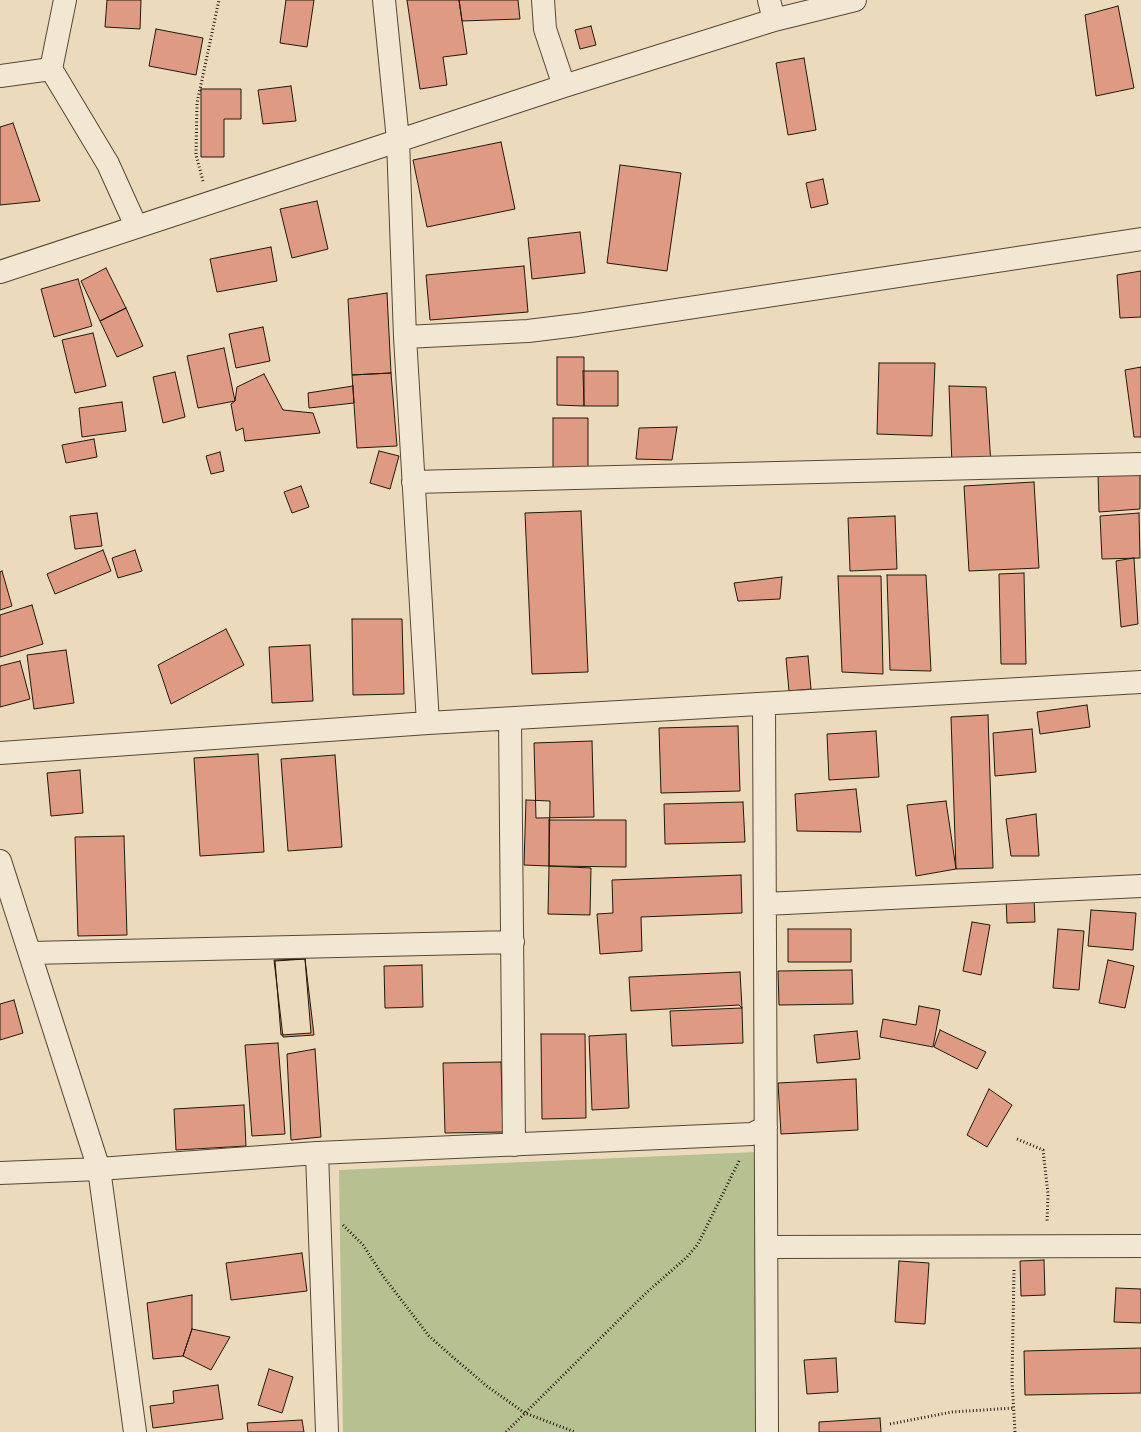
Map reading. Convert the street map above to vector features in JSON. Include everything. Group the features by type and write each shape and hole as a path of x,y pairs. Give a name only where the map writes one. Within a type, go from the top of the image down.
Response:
{"street":[{"path":"65,0 51,69 108,164 136,226"},
{"path":"384,0 398,140 405,337 428,723"},
{"path":"543,0 545,29 564,86"},
{"path":"0,272 564,86 772,10 855,0"},
{"path":"0,76 51,69"},
{"path":"405,337 528,331 577,325 1141,239"},
{"path":"413,482 1141,464"},
{"path":"0,753 428,723 1141,682"},
{"path":"764,704 765,904 759,1130 767,1247 768,1432"},
{"path":"510,719 514,1145"},
{"path":"0,861 100,1169 135,1432"},
{"path":"765,904 1141,886"},
{"path":"30,953 513,942"},
{"path":"0,1173 100,1169 317,1153 514,1145 759,1130"},
{"path":"317,1153 327,1432"},
{"path":"767,1247 1141,1246"}],"path":[{"path":"209,202 196,155 197,103 219,0"},
{"path":"506,1432 698,1244 759,1130"},
{"path":"1017,1139 1043,1150 1048,1194 1047,1246"},
{"path":"319,1200 363,1245 430,1336 488,1388 524,1413 575,1432"},
{"path":"1014,1246 1012,1380 1015,1432"},
{"path":"890,1424 952,1412 1014,1408"}],"green space":[{"path":"757,1152 759,1432 343,1432 339,1170"}],"building":[{"path":"107,0 141,0 140,29 105,27"},
{"path":"286,0 314,0 307,47 280,43"},
{"path":"407,0 459,0 467,54 443,57 447,85 420,89"},
{"path":"459,0 518,0 520,19 462,21"},
{"path":"1118,6 1134,88 1096,96 1085,15"},
{"path":"591,26 596,45 580,49 575,30"},
{"path":"156,29 203,38 196,75 149,66"},
{"path":"804,58 816,130 788,135 776,63"},
{"path":"291,86 296,121 263,124 258,90"},
{"path":"201,89 241,89 241,119 224,119 224,157 201,157"},
{"path":"13,123 40,201 0,205 0,127"},
{"path":"501,142 515,209 427,227 413,160"},
{"path":"620,165 681,173 667,271 607,263"},
{"path":"823,179 828,204 811,208 806,183"},
{"path":"317,201 328,249 292,258 280,209"},
{"path":"580,232 585,273 532,279 528,238"},
{"path":"271,247 277,281 217,292 210,259"},
{"path":"524,266 528,312 430,320 426,275"},
{"path":"106,268 126,308 100,321 81,281"},
{"path":"1141,271 1141,317 1120,318 1117,275"},
{"path":"78,279 92,326 54,337 41,289"},
{"path":"387,293 391,373 352,375 348,299"},
{"path":"126,308 143,346 117,357 100,321"},
{"path":"263,327 270,361 236,368 229,334"},
{"path":"93,333 106,386 75,393 62,340"},
{"path":"224,348 235,401 198,408 187,356"},
{"path":"557,357 584,357 584,406 557,405"},
{"path":"879,363 935,363 932,436 877,434"},
{"path":"1141,367 1141,437 1134,437 1125,370"},
{"path":"583,371 618,371 618,406 584,406"},
{"path":"175,372 185,417 163,423 153,377"},
{"path":"391,373 397,446 357,448 352,375"},
{"path":"264,374 283,410 313,413 320,433 245,441 243,428 236,431 231,404 235,401 237,387"},
{"path":"353,386 354,403 309,408 308,393"},
{"path":"949,386 986,387 991,465 952,465"},
{"path":"122,402 126,431 82,437 79,408"},
{"path":"553,418 588,418 588,469 553,468"},
{"path":"677,427 672,460 636,459 639,428"},
{"path":"94,439 97,457 66,463 62,445"},
{"path":"379,451 399,456 390,489 370,483"},
{"path":"220,452 224,471 211,474 206,456"},
{"path":"1140,473 1140,509 1099,512 1098,474"},
{"path":"1034,482 1039,568 969,571 964,486"},
{"path":"301,486 309,507 292,513 284,492"},
{"path":"581,511 588,672 532,674 525,513"},
{"path":"97,513 102,546 75,549 70,516"},
{"path":"1139,513 1140,558 1102,559 1100,516"},
{"path":"895,516 897,569 850,571 848,518"},
{"path":"103,550 111,571 55,594 47,574"},
{"path":"135,550 142,571 118,578 112,558"},
{"path":"1134,558 1138,624 1121,627 1116,561"},
{"path":"2,571 12,606 0,610 0,572"},
{"path":"1024,573 1026,664 1001,664 999,574"},
{"path":"887,575 926,575 931,671 890,670"},
{"path":"838,576 881,576 883,674 842,672"},
{"path":"782,577 780,599 738,601 734,583"},
{"path":"32,605 43,644 0,657 0,615"},
{"path":"352,619 402,619 404,694 353,695"},
{"path":"226,629 244,665 171,704 158,665"},
{"path":"310,645 313,701 272,703 269,647"},
{"path":"66,650 74,703 34,709 27,655"},
{"path":"808,656 811,689 789,691 786,658"},
{"path":"20,661 30,699 0,707 0,666"},
{"path":"1087,705 1090,727 1040,734 1037,712"},
{"path":"988,715 993,868 956,869 951,717"},
{"path":"738,726 740,791 661,793 659,728"},
{"path":"1032,729 1036,772 995,776 993,733"},
{"path":"876,731 879,777 829,780 827,734"},
{"path":"592,741 594,817 536,818 534,743"},
{"path":"258,754 264,852 200,856 194,758"},
{"path":"335,755 342,847 288,851 281,759"},
{"path":"80,770 83,813 51,816 47,773"},
{"path":"856,789 861,832 797,831 795,794"},
{"path":"526,800 550,801 549,866 524,865"},
{"path":"946,801 956,869 916,876 907,805"},
{"path":"743,802 745,842 665,844 664,804"},
{"path":"1036,814 1039,856 1011,856 1006,819"},
{"path":"549,820 626,820 626,867 549,866"},
{"path":"124,836 127,935 78,936 75,837"},
{"path":"549,866 591,868 590,915 548,914"},
{"path":"741,875 742,913 641,917 642,951 600,954 597,914 613,913 612,880"},
{"path":"1034,898 1035,922 1007,923 1006,899"},
{"path":"1091,910 1136,913 1133,950 1088,946"},
{"path":"972,922 990,925 981,975 963,971"},
{"path":"788,929 851,929 851,962 788,962"},
{"path":"1058,929 1084,931 1079,990 1053,988"},
{"path":"305,959 311,1033 281,1035 275,961"},
{"path":"305,959 314,1035 283,1037 274,960"},
{"path":"1108,960 1134,966 1125,1008 1099,1003"},
{"path":"422,965 423,1007 385,1008 384,966"},
{"path":"852,970 853,1004 779,1005 778,971"},
{"path":"740,972 742,1008 739,1005 631,1011 629,977"},
{"path":"14,1000 23,1033 0,1040 0,1004"},
{"path":"919,1006 940,1010 933,1047 880,1037 883,1019 916,1025"},
{"path":"742,1008 743,1043 672,1046 670,1011"},
{"path":"940,1030 986,1052 977,1069 934,1047"},
{"path":"857,1031 860,1059 817,1063 814,1035"},
{"path":"541,1034 585,1034 586,1118 542,1119"},
{"path":"626,1034 629,1108 592,1110 589,1036"},
{"path":"278,1043 285,1134 252,1136 245,1045"},
{"path":"315,1049 321,1137 291,1140 287,1054"},
{"path":"501,1062 503,1132 445,1133 443,1063"},
{"path":"856,1079 858,1130 781,1134 778,1083"},
{"path":"989,1089 1012,1105 987,1147 967,1135"},
{"path":"244,1105 246,1146 176,1150 174,1109"},
{"path":"302,1253 307,1291 231,1300 226,1263"},
{"path":"1044,1260 1045,1295 1021,1296 1020,1261"},
{"path":"899,1261 929,1263 925,1324 895,1322"},
{"path":"1116,1288 1141,1289 1141,1323 1114,1322"},
{"path":"192,1295 192,1329 183,1356 153,1359 147,1303"},
{"path":"192,1329 230,1337 211,1370 183,1356"},
{"path":"1141,1348 1141,1393 1025,1395 1024,1351"},
{"path":"836,1358 838,1392 807,1394 804,1360"},
{"path":"269,1369 293,1377 282,1413 258,1405"},
{"path":"218,1385 223,1419 153,1428 150,1406 174,1403 173,1391"},
{"path":"880,1418 881,1432 819,1432 819,1422"},
{"path":"302,1420 304,1432 248,1432 247,1423"}]}
